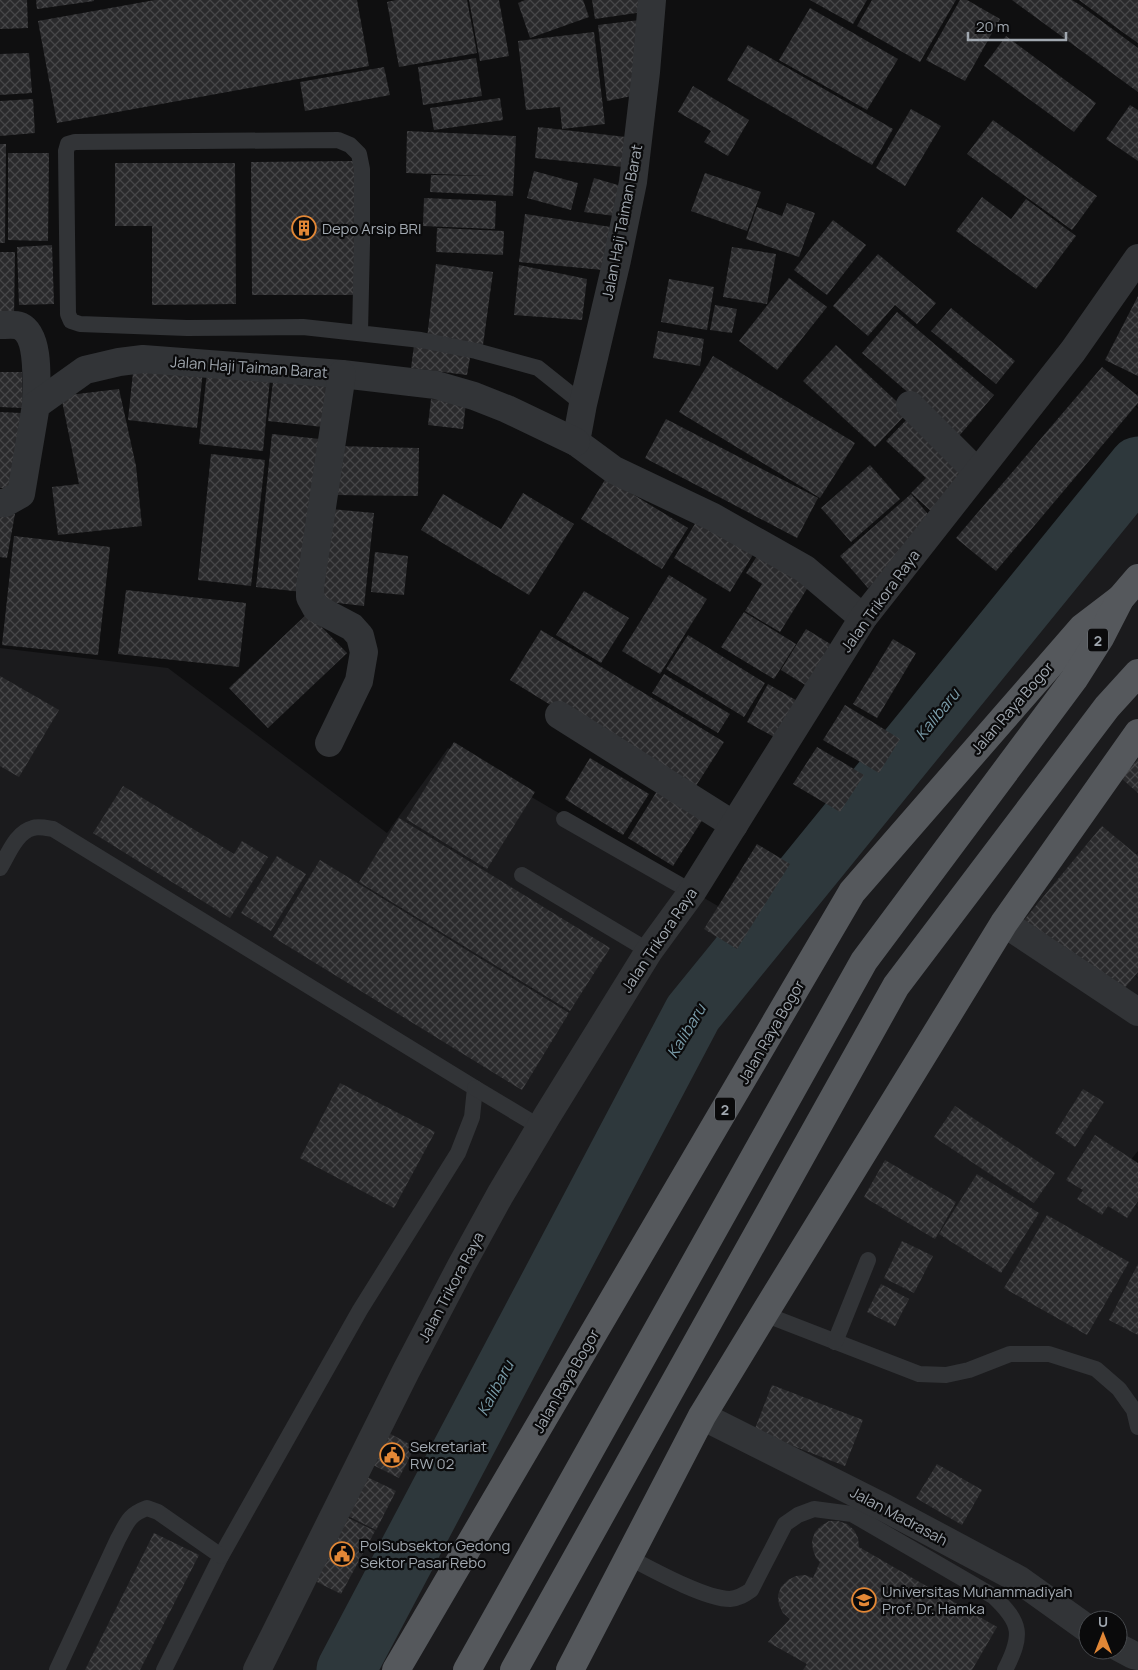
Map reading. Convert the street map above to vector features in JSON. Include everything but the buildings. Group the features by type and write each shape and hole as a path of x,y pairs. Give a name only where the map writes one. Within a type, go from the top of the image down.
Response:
{"highway":[{"name":"Jalan Raya Bogor","path":"396,1670 852,892 1082,628 1120,599 1138,578"},
{"name":"Jalan Raya Bogor","path":"467,1670 864,962 1074,679 1100,638 1120,599"},
{"path":"514,1670 896,986 1106,707 1138,673"},
{"path":"570,1670 702,1416 1004,923 1138,733"}],"street":[{"name":"Jalan Haji Taiman Barat","path":"576,442 633,182 646,72 652,0"},
{"name":"Jalan Trikora Raya","path":"257,1670 406,1371 496,1203 540,1127 649,951 692,892 863,618 1073,350 1138,258"},
{"path":"0,325 19,325 29,332 34,345 36,405 21,494 5,503 0,503"},
{"name":"Jalan Haji Taiman Barat","path":"36,405 84,370 143,358 342,374 436,385 474,396 507,409 576,442 614,470 713,517 805,569 863,618"},
{"path":"329,743 359,681 364,652 360,636 352,626 316,608 310,596 342,374"},
{"path":"910,405 977,472"},
{"path":"559,716 734,825"},
{"path":"1004,923 1138,1012"},
{"name":"Jalan Madrasah","path":"702,1416 885,1508 1018,1579 1078,1622"}],"lane":[{"path":"360,333 362,169 359,154 350,145 338,140 75,142 68,144 66,160 68,314 71,320 80,324 187,328 303,328 421,340 476,350 538,368 583,404"},
{"path":"564,819 692,892"},
{"path":"0,868 15,841 23,833 33,828 53,828 540,1127"},
{"path":"522,875 649,951"},
{"path":"164,1670 221,1556 360,1310 458,1153 472,1117 475,1088"},
{"path":"835,1342 868,1260"},
{"path":"764,1314 919,1374 946,1375 969,1370 1010,1354 1049,1354 1096,1369 1119,1389 1134,1410 1138,1427"},
{"path":"57,1670 118,1539 135,1512 147,1508 158,1512 221,1556"},
{"path":"628,1557 658,1573 713,1596 729,1599 741,1597 751,1590 785,1524 798,1515 814,1509 852,1514 993,1596 1010,1611 1018,1629 1014,1653 1005,1670"}],"shaded area":[{"path":"1138,491 1138,1151 1129,1162 1138,1169 1138,1670 0,1670 0,648 168,668 387,833 448,748 764,933 965,668"}],"waterway":[{"name":"Kalibaru","path":"346,1670 693,1013 1138,466"}],"place":[{"name":"Depo Arsip BRI","path":"304,228"},
{"name":"Sekretariat RW 02","path":"392,1455"},
{"name":"PolSubsektor Gedong Sektor Pasar Rebo","path":"342,1554"},
{"name":"Universitas Muhammadiyah Prof. Dr. Hamka","path":"864,1600"}]}
